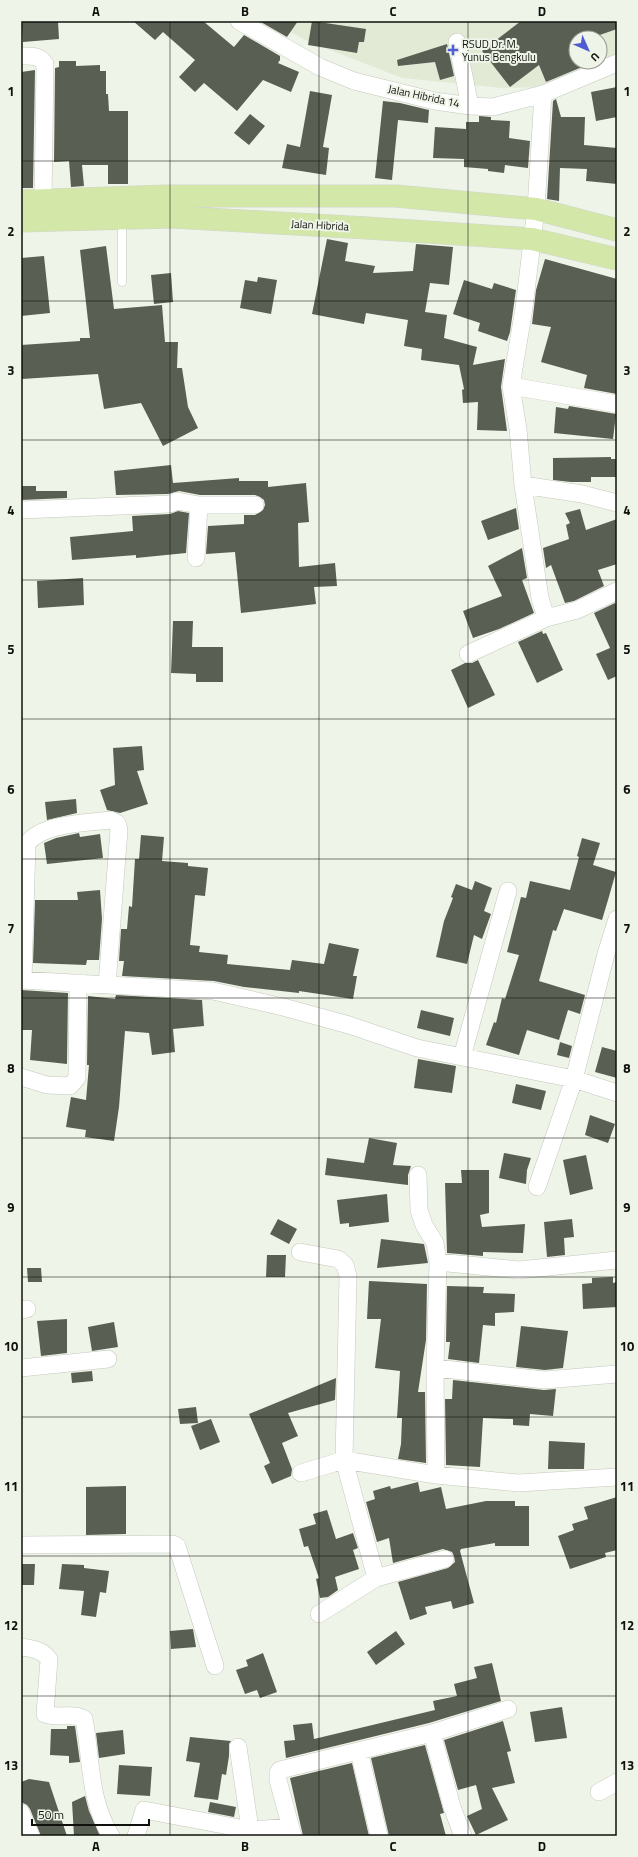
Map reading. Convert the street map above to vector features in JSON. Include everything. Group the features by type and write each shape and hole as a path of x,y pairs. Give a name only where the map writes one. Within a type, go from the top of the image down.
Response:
{"main road":[{"path":"21,201 165,196 396,196 536,209 617,230"},
{"name":"Jalan Hibrida","path":"21,221 172,217 266,222 532,239 617,259"}],"street":[{"name":"Jalan Hibrida 14","path":"239,21 320,67 354,81 435,101 470,106 493,107 543,94 617,63"},
{"path":"456,42 470,106"},
{"path":"21,56 34,56 41,58 45,64 43,201"},
{"path":"543,94 536,209 524,308 511,386 518,429 523,485 540,598 546,618"},
{"path":"511,386 617,404"},
{"path":"523,485 582,494 617,503"},
{"path":"21,510 170,504 177,501 199,505 255,505"},
{"path":"196,558 199,505"},
{"path":"468,654 546,618 577,610 617,591"},
{"path":"107,985 120,830 117,823 111,820 45,830 31,838 27,844 22,980 78,983 107,985 213,991 283,1007 349,1025 417,1048 574,1079 617,1093"},
{"path":"462,1056 508,891"},
{"path":"536,1187 574,1079 606,954 617,919"},
{"path":"21,1077 47,1085 70,1086 77,1078 78,983"},
{"path":"418,1175 419,1210 424,1226 435,1243 438,1262 435,1368 436,1475"},
{"path":"300,1252 338,1259 345,1265 348,1276 344,1460 376,1578"},
{"path":"438,1262 519,1270 617,1260"},
{"path":"21,1368 108,1359"},
{"path":"435,1368 545,1380 617,1374"},
{"path":"301,1473 344,1460 436,1475 518,1482 617,1477"},
{"path":"21,1545 172,1544 176,1546 215,1666"},
{"path":"319,1614 376,1578 446,1559"},
{"path":"21,1647 37,1649 44,1652 49,1659 45,1714 51,1717 80,1716 84,1719 92,1786 106,1828 111,1836"},
{"path":"136,1836 144,1810 250,1833 291,1832 278,1773 280,1770 432,1733 508,1709"},
{"path":"432,1733 452,1807 463,1836"},
{"path":"238,1747 250,1833"},
{"path":"359,1751 379,1836"},
{"path":"599,1792 617,1782"},
{"path":"21,1813 31,1836"}],"lane":[{"path":"122,218 122,282"}],"shaded area":[{"name":"RSUD Dr. M. Yunus Bengkulu","path":"270,21 617,21 617,58 608,62 608,30 568,30 568,70 589,70 549,87 502,88 402,78 307,41"}],"building":[{"path":"22,21 58,21 59,39 23,42"},
{"path":"133,21 203,21 234,47 244,35 280,56 278,63 299,72 291,92 263,80 237,111 204,83 195,92 179,77 195,60 163,32 155,40"},
{"path":"259,21 298,21 287,37"},
{"path":"312,21 366,29 364,42 359,42 357,53 308,45"},
{"path":"521,21 617,21 617,29 608,32 608,30 568,30 568,70 575,70 546,82 539,65 510,87 482,51"},
{"path":"447,44 454,76 440,80 435,62 398,66 397,60"},
{"path":"59,61 76,61 76,66 100,65 100,71 106,71 106,94 108,94 109,111 128,111 128,184 108,184 108,165 82,165 84,186 71,187 69,161 54,162 55,68 59,67"},
{"path":"35,70 33,188 21,188 21,72"},
{"path":"617,87 617,117 596,121 591,92"},
{"path":"310,91 332,95 323,147 329,148 326,175 282,168 287,144 300,147"},
{"path":"556,99 561,117 585,117 584,145 617,148 617,184 586,181 587,169 560,168 559,201 547,199 553,101"},
{"path":"383,101 400,103 429,110 428,123 398,120 392,180 375,178"},
{"path":"250,114 265,126 249,145 234,133"},
{"path":"479,116 491,117 491,120 510,121 509,138 530,141 528,168 505,165 504,173 488,171 488,169 464,167 464,159 433,158 435,127 466,129 466,122 479,122"},
{"path":"327,239 348,243 345,261 375,266 373,273 413,271 416,244 453,247 449,285 430,283 425,312 447,315 444,338 477,347 473,365 505,359 501,387 507,431 477,430 478,402 463,403 462,390 464,389 459,365 421,360 422,349 404,346 408,320 366,313 364,324 312,314"},
{"path":"106,246 114,309 162,305 165,342 178,342 177,368 182,368 188,407 198,428 163,446 141,403 104,409 98,374 22,379 21,345 80,341 80,338 90,338 80,250"},
{"path":"44,256 50,313 21,316 21,258"},
{"path":"545,259 617,279 617,394 584,388 587,375 541,362 551,327 532,324 536,290"},
{"path":"171,273 173,302 154,304 151,275"},
{"path":"258,277 277,280 271,314 240,308 245,280 257,282"},
{"path":"464,280 492,289 494,283 516,290 510,332 507,341 478,331 480,323 453,314"},
{"path":"569,406 616,414 613,439 554,433 556,407 568,409"},
{"path":"611,457 611,459 617,459 617,477 591,477 591,482 553,480 553,458"},
{"path":"171,465 173,483 239,478 239,481 268,481 268,487 306,483 309,522 298,523 299,567 335,563 337,586 314,587 316,604 241,613 235,552 206,554 208,526 244,524 244,515 255,515 263,510 265,505 264,500 255,495 200,495 179,491 168,494 116,495 114,471"},
{"path":"21,486 36,486 36,491 67,491 67,498 21,500"},
{"path":"516,508 519,529 488,540 481,521"},
{"path":"580,509 586,530 617,519 617,564 598,570 604,586 574,601 565,603 551,565 546,568 543,548 569,539 566,525 570,523 565,513"},
{"path":"178,511 189,513 186,553 136,558 136,555 72,560 70,537 133,531 132,516 170,514"},
{"path":"522,548 527,578 522,580 534,613 499,629 473,638 463,611 502,596 488,566"},
{"path":"83,578 84,605 38,608 37,581"},
{"path":"615,603 617,607 617,676 608,680 596,654 610,648 594,613"},
{"path":"173,621 193,621 192,647 223,647 223,682 196,682 196,674 171,673"},
{"path":"542,631 543,634 546,633 563,670 537,683 518,642"},
{"path":"478,660 495,695 468,708 451,670 465,663 472,663"},
{"path":"142,746 144,770 137,771 148,804 120,813 107,810 100,790 115,785 113,748"},
{"path":"76,799 77,813 47,820 45,802"},
{"path":"79,833 80,837 100,834 103,858 47,864 44,843 56,838"},
{"path":"141,835 164,837 162,861 188,863 188,866 208,868 205,896 195,895 190,945 200,946 199,952 228,955 227,964 290,970 292,960 324,964 329,943 359,949 353,976 357,976 353,999 299,991 299,993 244,987 214,981 122,976 124,961 119,961 121,929 127,929 129,906 132,907 135,859 139,859"},
{"path":"582,838 600,843 593,865 616,872 602,920 564,909 556,931 553,930 539,981 585,995 580,1014 568,1010 559,1040 527,1030 519,1055 486,1045 494,1022 496,1023 502,998 505,999 519,955 507,952 521,897 526,898 530,881 570,890 579,857 577,856"},
{"path":"475,881 492,888 484,911 491,914 482,939 474,935 467,964 436,957 444,921 453,898 451,897 456,884 472,890"},
{"path":"100,890 102,919 99,960 87,960 86,965 33,963 35,900 78,900 77,892"},
{"path":"21,990 68,993 67,1064 30,1060 32,1030 21,1030"},
{"path":"116,995 202,1000 204,1026 173,1029 175,1052 152,1055 149,1033 125,1031 119,1107 114,1141 85,1137 86,1130 66,1127 71,1097 86,1100 89,1065 87,1065 88,996 115,999"},
{"path":"421,1010 454,1018 450,1036 417,1028"},
{"path":"560,1042 572,1046 569,1058 557,1055"},
{"path":"602,1047 617,1051 617,1078 595,1072"},
{"path":"418,1059 456,1066 452,1093 414,1088"},
{"path":"516,1084 546,1091 541,1110 512,1103"},
{"path":"590,1115 615,1124 608,1143 585,1135"},
{"path":"369,1138 397,1143 393,1165 411,1166 408,1175 408,1185 325,1175 327,1158 364,1163"},
{"path":"504,1153 531,1158 527,1170 526,1184 499,1178"},
{"path":"586,1155 593,1189 570,1195 563,1160"},
{"path":"461,1170 489,1170 489,1213 480,1215 482,1227 525,1224 523,1253 483,1252 483,1256 447,1253 445,1183 462,1183"},
{"path":"387,1194 389,1222 349,1227 349,1223 340,1224 337,1200"},
{"path":"278,1219 297,1229 289,1244 270,1234"},
{"path":"572,1219 574,1237 564,1238 565,1255 547,1257 544,1222"},
{"path":"381,1239 424,1244 428,1263 377,1268"},
{"path":"267,1255 286,1255 285,1277 266,1277"},
{"path":"27,1268 41,1268 42,1282 28,1282"},
{"path":"613,1277 613,1283 617,1282 617,1307 583,1309 582,1284 592,1283 592,1278"},
{"path":"369,1281 427,1284 426,1340 418,1392 425,1392 426,1463 398,1459 401,1444 402,1418 397,1418 400,1371 375,1368 381,1319 367,1319"},
{"path":"447,1286 484,1287 483,1293 515,1294 514,1312 495,1313 495,1326 483,1325 479,1363 448,1359 450,1342 446,1342"},
{"path":"67,1319 67,1353 41,1356 37,1321"},
{"path":"114,1322 118,1347 92,1351 88,1327"},
{"path":"521,1326 568,1331 563,1368 545,1370 516,1367"},
{"path":"92,1371 93,1381 72,1383 71,1373"},
{"path":"336,1378 335,1400 288,1413 298,1436 282,1443 292,1469 291,1476 272,1484 264,1466 270,1463 249,1414"},
{"path":"453,1380 544,1390 556,1389 553,1416 530,1414 529,1426 513,1425 513,1419 483,1418 480,1467 446,1465 445,1399 452,1399"},
{"path":"196,1407 198,1423 180,1424 178,1409"},
{"path":"211,1419 220,1442 200,1450 191,1426"},
{"path":"549,1441 585,1443 584,1469 548,1469"},
{"path":"418,1482 420,1492 441,1487 446,1509 486,1501 515,1501 515,1506 529,1506 529,1546 495,1546 495,1543 461,1549 460,1551 474,1603 453,1609 451,1601 425,1607 427,1614 410,1620 398,1582 448,1568 455,1562 454,1556 452,1552 443,1549 393,1563 389,1538 377,1542 366,1502 375,1499 373,1491 390,1486 391,1489"},
{"path":"126,1486 126,1534 86,1535 86,1487"},
{"path":"617,1497 617,1550 605,1553 606,1557 570,1569 558,1536 574,1530 572,1524 588,1519 584,1507"},
{"path":"327,1510 336,1539 353,1533 358,1548 353,1550 359,1569 335,1577 338,1590 328,1597 320,1598 316,1579 319,1578 308,1546 304,1547 299,1529 316,1524 313,1514"},
{"path":"21,1564 35,1564 34,1585 21,1585"},
{"path":"62,1564 84,1565 84,1568 109,1571 106,1593 100,1592 96,1617 81,1615 84,1591 59,1589"},
{"path":"193,1629 196,1647 171,1649 170,1631"},
{"path":"396,1631 405,1644 376,1665 367,1652"},
{"path":"263,1653 277,1692 260,1698 257,1690 245,1694 236,1670 248,1666 246,1660"},
{"path":"492,1663 501,1701 429,1723 286,1758 284,1741 295,1740 293,1725 312,1723 314,1739 435,1710 433,1701 457,1696 454,1684 477,1678 474,1667"},
{"path":"562,1707 567,1738 535,1742 530,1712"},
{"path":"503,1721 511,1751 507,1752 515,1783 492,1788 508,1820 476,1835 467,1816 482,1809 476,1785 458,1790 444,1740"},
{"path":"67,1726 75,1726 80,1762 69,1763 69,1756 50,1755 51,1729 67,1729"},
{"path":"123,1730 125,1754 99,1758 96,1733"},
{"path":"190,1737 231,1741 229,1744 226,1775 222,1774 218,1800 194,1797 200,1763 186,1761"},
{"path":"425,1745 444,1813 440,1814 446,1836 389,1836 371,1758"},
{"path":"352,1763 369,1836 303,1836 290,1778"},
{"path":"119,1765 152,1767 150,1796 117,1794"},
{"path":"29,1779 49,1782 67,1836 41,1836 30,1809 27,1805 21,1802 21,1782"},
{"path":"85,1796 89,1811 100,1836 74,1836 72,1802"},
{"path":"210,1802 236,1807 234,1817 208,1812"}],"place":[{"name":"RSUD Dr. M. Yunus Bengkulu","path":"453,50"}]}
